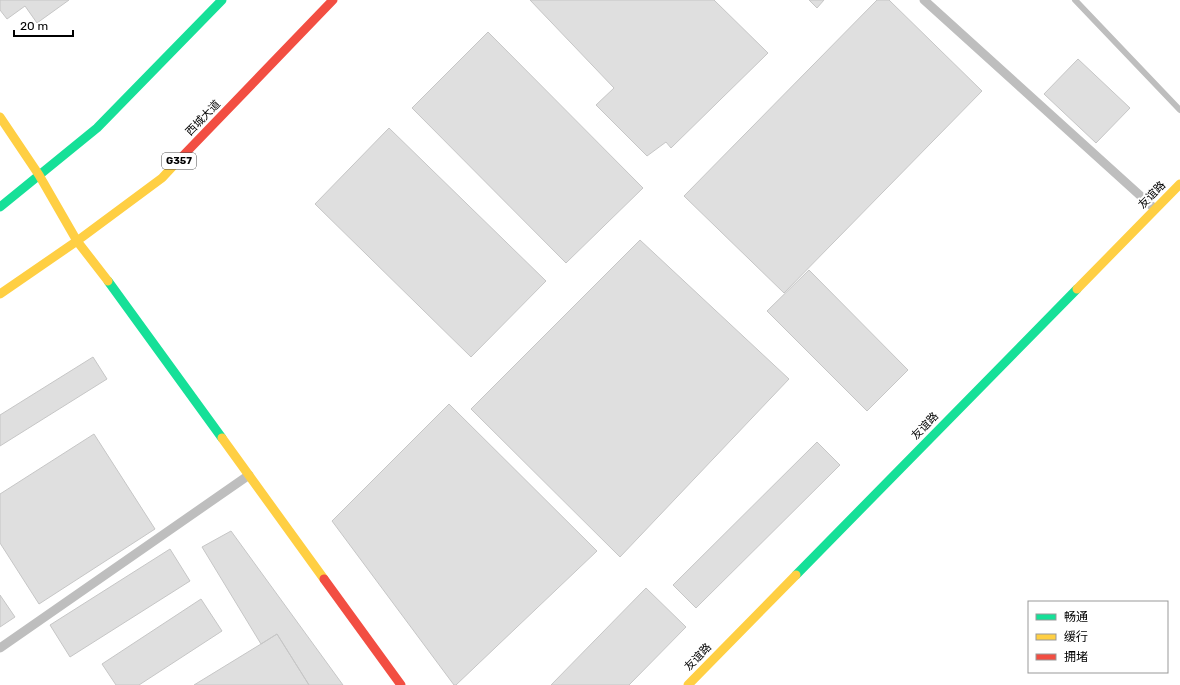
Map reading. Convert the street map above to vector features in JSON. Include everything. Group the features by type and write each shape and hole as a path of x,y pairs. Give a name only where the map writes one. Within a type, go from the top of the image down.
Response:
{"main road":[{"path":"0,207 97,128 222,0"},
{"name":"西城大道","path":"0,294 77,241 162,178 333,0"},
{"path":"0,117 39,176 77,241 118,295 401,685"},
{"name":"友谊路","path":"688,685 1180,184"}],"lane":[{"path":"924,0 1155,209"},
{"path":"0,137 12,135"},
{"path":"0,648 249,475"}],"building":[{"path":"0,0 69,0 37,23 25,6 7,19 0,10"},
{"path":"530,0 714,0 768,53 671,148 666,142 647,156 596,105 614,88"},
{"path":"809,0 824,0 817,8"},
{"path":"877,0 889,0 982,91 784,293 684,196"},
{"path":"488,32 643,188 566,263 412,108"},
{"path":"1078,59 1130,108 1096,143 1044,94"},
{"path":"389,128 546,281 471,357 315,204"},
{"path":"640,240 789,379 620,557 471,409"},
{"path":"809,270 908,370 867,411 767,311"},
{"path":"93,357 107,379 0,446 0,415"},
{"path":"449,404 597,551 456,685 454,685 332,521"},
{"path":"94,434 155,529 39,604 0,543 0,494"},
{"path":"817,442 840,465 696,608 673,585"},
{"path":"231,531 343,685 309,685 277,634 261,644 202,547"},
{"path":"170,549 190,581 70,657 50,625"},
{"path":"646,588 686,627 629,685 551,685"},
{"path":"0,595 15,617 0,627"},
{"path":"201,599 222,631 139,685 116,685 102,664"},
{"path":"277,634 309,685 194,685 261,644"}],"waterway":[{"path":"1075,0 1180,110"}],"traffic: fast":[{"path":"0,207 97,128 222,0"},
{"path":"108,281 222,438"},
{"path":"796,575 1077,289"}],"traffic: slow":[{"path":"0,117 39,175 77,241 108,281"},
{"path":"0,294 77,241 162,178 175,164"},
{"path":"1077,289 1180,184"},
{"path":"222,438 324,579"},
{"path":"688,685 796,575"}],"traffic: jam":[{"path":"175,164 333,0"},
{"path":"324,579 401,685"}]}
